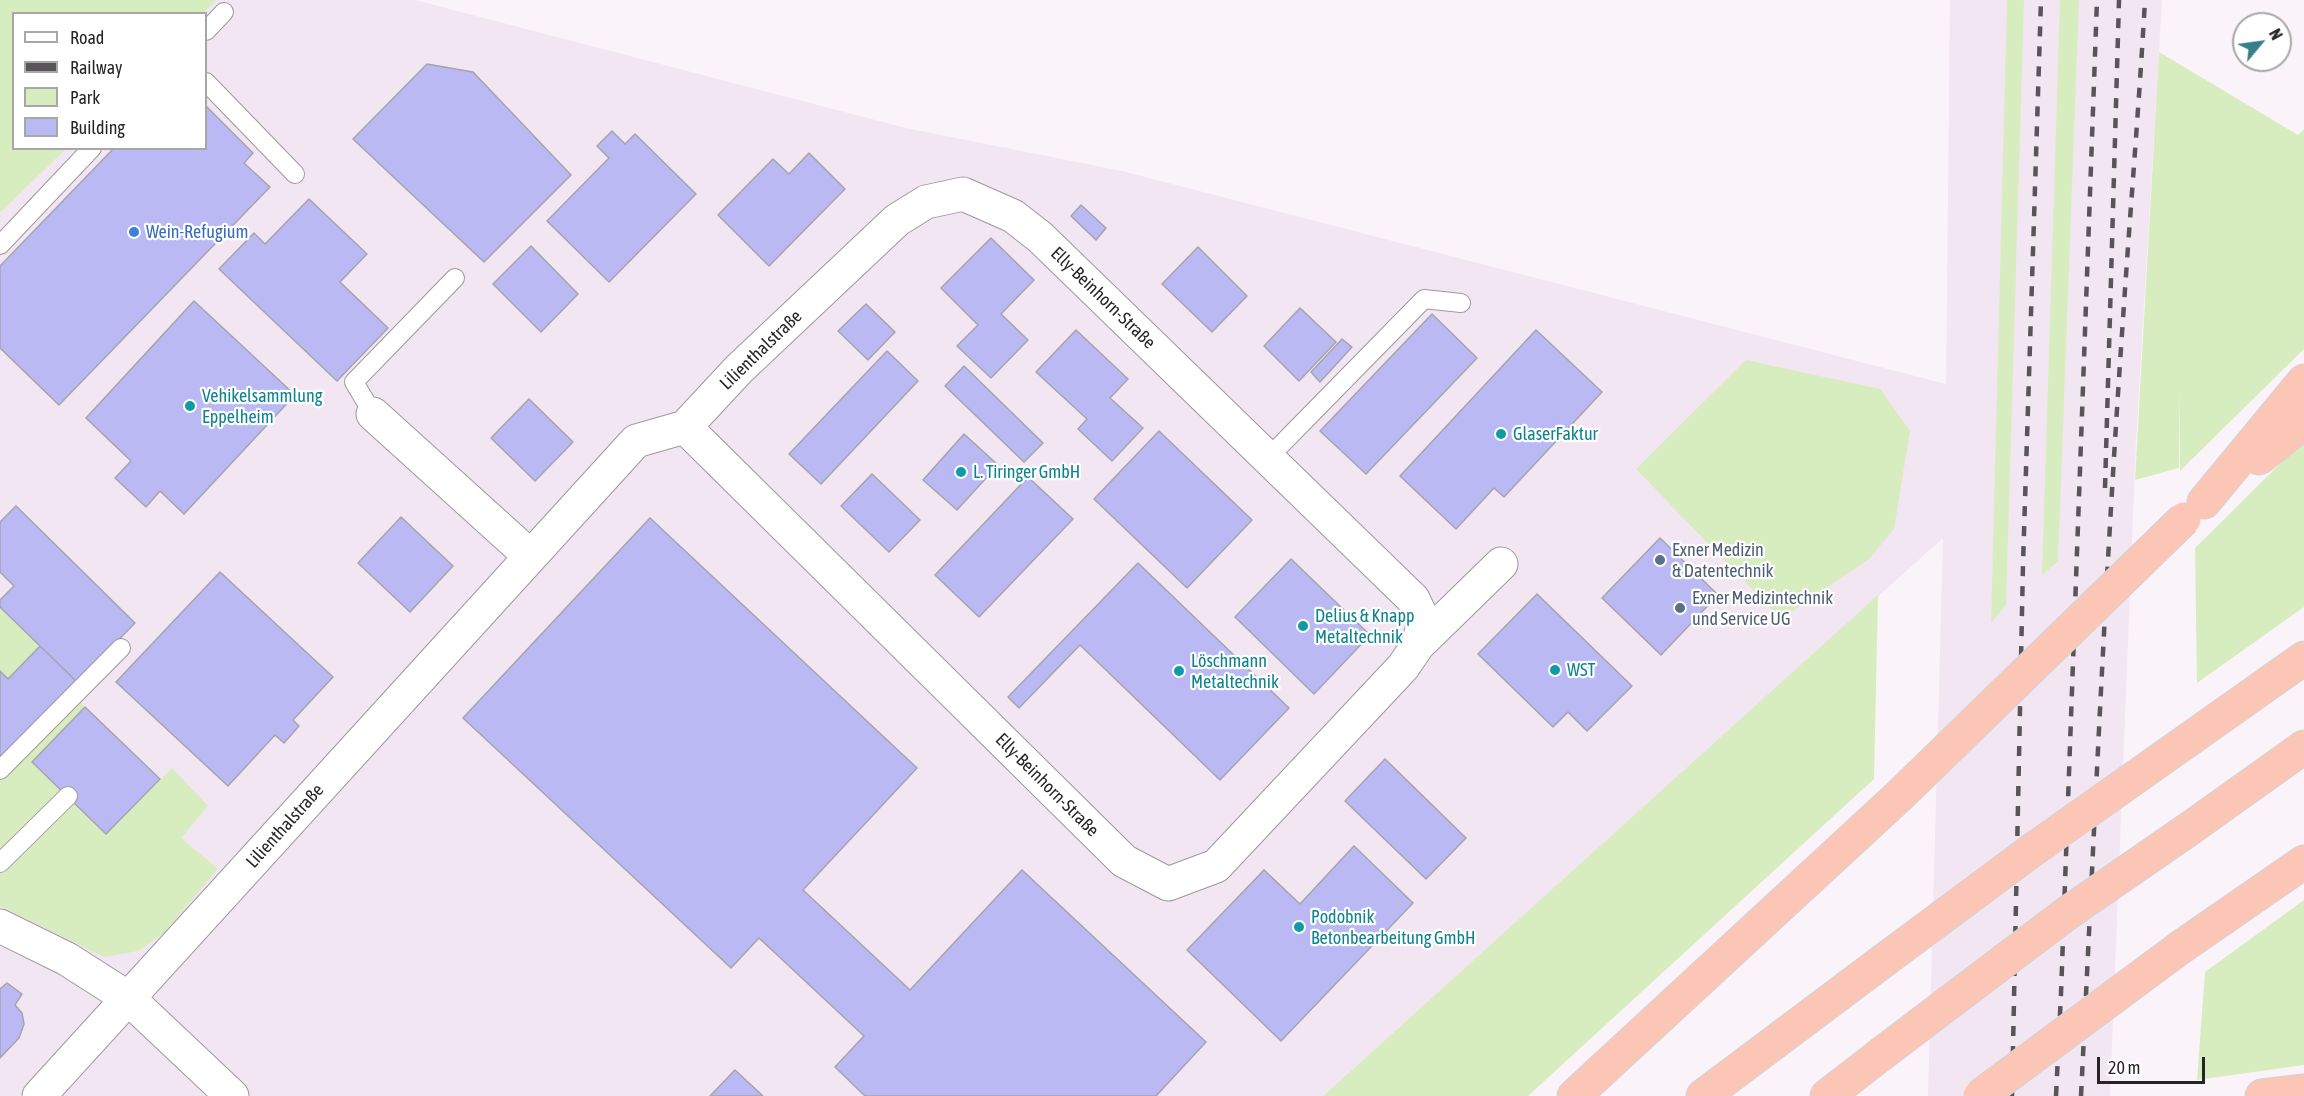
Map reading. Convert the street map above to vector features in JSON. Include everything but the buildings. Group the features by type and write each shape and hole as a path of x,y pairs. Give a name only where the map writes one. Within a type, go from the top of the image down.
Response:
{"highway":[{"path":"2194,511 2304,381"},
{"path":"1574,1096 1899,796 2194,511 2304,422"},
{"path":"1703,1096 2031,851 2304,658"},
{"path":"1827,1096 2066,914 2304,747"},
{"path":"1980,1096 2181,947 2304,862"},
{"path":"2262,1096 2304,1091"}],"street":[{"name":"Lilienthalstraße","path":"39,1096 636,441 685,427 739,369 897,220 926,202 963,194 1013,216"},
{"name":"Elly-Beinhorn-Straße","path":"1013,216 1040,237 1413,599 1424,622 1418,645"},
{"path":"373,414 531,556"},
{"name":"Elly-Beinhorn-Straße","path":"685,427 1124,861 1168,884 1216,866 1402,667 1418,645 1502,564"},
{"path":"0,926 67,959 128,998 232,1096"}],"lane":[{"path":"207,30 224,12"},
{"path":"207,83 295,174"},
{"path":"0,244 90,150"},
{"path":"373,414 354,382 455,278"},
{"path":"1268,458 1424,299 1461,303"},
{"path":"0,770 121,648"},
{"path":"0,863 68,796"}],"shaded area":[{"path":"217,0 415,0 906,128 1122,171 1946,384 1950,0 2162,0 2136,441 2110,1096 1928,1096 1943,538 1323,1096 0,1096 0,213 65,150 207,150 207,12 204,12"}],"green space":[{"path":"0,0 217,0 204,12 12,12 12,150 65,150 0,213"},
{"path":"2007,0 2024,0 2006,605 1991,623"},
{"path":"2060,0 2079,0 2058,561 2042,575"},
{"path":"2159,52 2298,135 2304,129 2304,349 2180,471 2180,388 2179,468 2135,480"},
{"path":"1746,360 1880,389 1910,431 1894,529 1869,559 1781,619 1636,469"},
{"path":"2304,440 2304,607 2197,683 2195,548"},
{"path":"1878,595 1874,779 1528,1096 1323,1096"},
{"path":"0,607 40,646 8,679 0,671"},
{"path":"79,700 85,707 32,762 106,834 172,768 208,806 181,838 218,869 164,933 138,951 104,957 0,906 0,780"},
{"path":"2304,900 2304,1065 2197,1080 2205,972"}],"railway":[{"path":"2012,1096 2023,564 2041,0"},
{"path":"2056,1096 2097,0"},
{"path":"2105,488 2119,0"},
{"path":"2081,1096 2111,513 2145,0"}],"place":[{"name":"Wein-Refugium","path":"134,232"},
{"name":"Vehikelsammlung Eppelheim","path":"190,406"},
{"name":"GlaserFaktur","path":"1501,434"},
{"name":"L. Tiringer GmbH","path":"961,472"},
{"name":"Exner Medizin & Datentechnik","path":"1660,560"},
{"name":"Exner Medizintechnik und Service UG","path":"1680,608"},
{"name":"Delius & Knapp Metaltechnik","path":"1303,626"},
{"name":"WST","path":"1555,670"},
{"name":"Löschmann Metaltechnik","path":"1179,671"},
{"name":"Podobnik Betonbearbeitung GmbH","path":"1299,927"}]}
